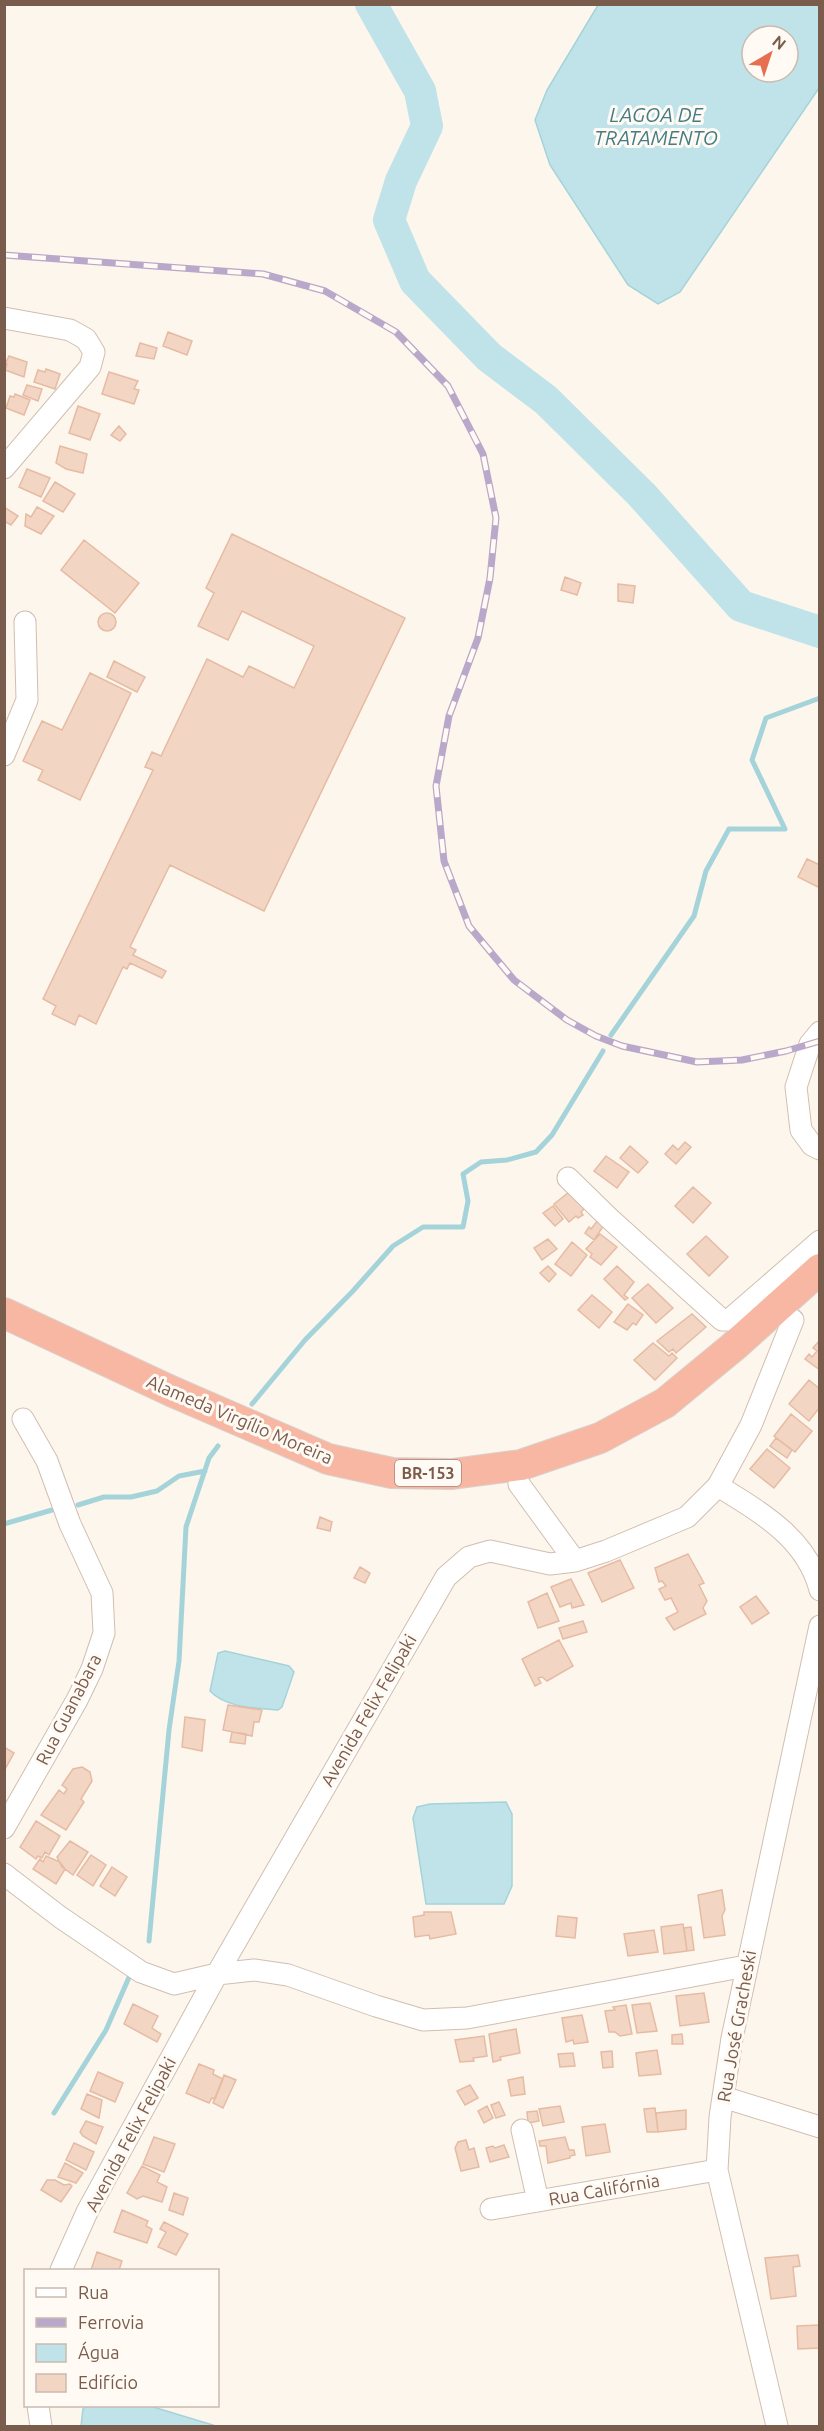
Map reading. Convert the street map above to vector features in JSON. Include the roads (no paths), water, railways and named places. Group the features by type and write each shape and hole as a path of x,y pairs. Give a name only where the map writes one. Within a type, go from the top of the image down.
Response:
{"highway":[{"name":"Alameda Virgílio Moreira","path":"4,1313 171,1391 328,1459 392,1473 452,1474 521,1465 600,1438 665,1403 765,1320 819,1269"},
{"name":"Alameda Virgílio Moreira","path":"4,1332 163,1408 324,1477 389,1491 452,1493 519,1484 607,1455 675,1418 793,1320 819,1294"}],"street":[{"path":"4,318 70,330 86,339 94,352 90,367 4,468"},
{"path":"4,755 27,700 25,622"},
{"path":"819,1032 810,1044 796,1087 801,1130 812,1145 819,1149"},
{"path":"568,1178 722,1320 729,1320 819,1241"},
{"name":"Avenida Felix Felipaki","path":"62,2269 87,2212 217,1974 446,1577 470,1557 490,1551 550,1564 575,1562 687,1517 718,1486 751,1425 793,1320"},
{"name":"Rua Guanabara","path":"4,1828 77,1700 92,1669 104,1634 102,1593 70,1524 47,1461 23,1419"},
{"path":"519,1484 575,1562"},
{"path":"718,1486 767,1516 795,1542 816,1574 819,1590"},
{"name":"Rua José Gracheski","path":"777,2427 717,2170 723,2097 746,1966 819,1626"},
{"path":"4,1874 60,1917 141,1972 174,1984 217,1974 254,1970 288,1975 423,2020 467,2018 746,1966"},
{"path":"723,2097 819,2127"},
{"path":"522,2130 538,2201"},
{"name":"Rua Califórnia","path":"491,2209 717,2170"},
{"path":"38,2407 41,2427"}],"water":[{"name":"LAGOA DE TRATAMENTO","path":"598,5 819,5 819,88 680,292 658,304 628,285 550,165 535,120 547,90"},
{"path":"225,1651 289,1666 294,1672 282,1707 278,1710 233,1704 224,1701 210,1691 218,1653"},
{"path":"506,1802 512,1814 512,1886 504,1904 426,1904 413,1818 417,1807 430,1804"},
{"path":"86,2407 153,2407 216,2426 81,2426 83,2409"}],"waterway":[{"path":"371,4 420,91 427,126 401,181 389,220 415,281 489,357 546,400 642,495 741,606 820,632"},
{"path":"611,1035 694,916 706,871 729,829 785,829 752,760 766,718 820,698"},
{"path":"252,1404 305,1340 393,1246 423,1227 463,1227 468,1201 463,1174 481,1162 507,1160 536,1152 552,1135 603,1051"},
{"path":"149,1941 169,1730 179,1661 186,1527 209,1458 218,1446"},
{"path":"78,1505 104,1497 131,1497 157,1491 179,1476 205,1471"},
{"path":"4,1524 52,1510"},
{"path":"54,2113 106,2030 130,1975"}],"railway":[{"path":"4,255 263,274 325,291 396,332 448,386 483,454 496,518 490,578 478,638 449,716 436,786 444,861 469,926 514,980 567,1020 596,1036 622,1046 697,1062 742,1060 820,1041"}]}
